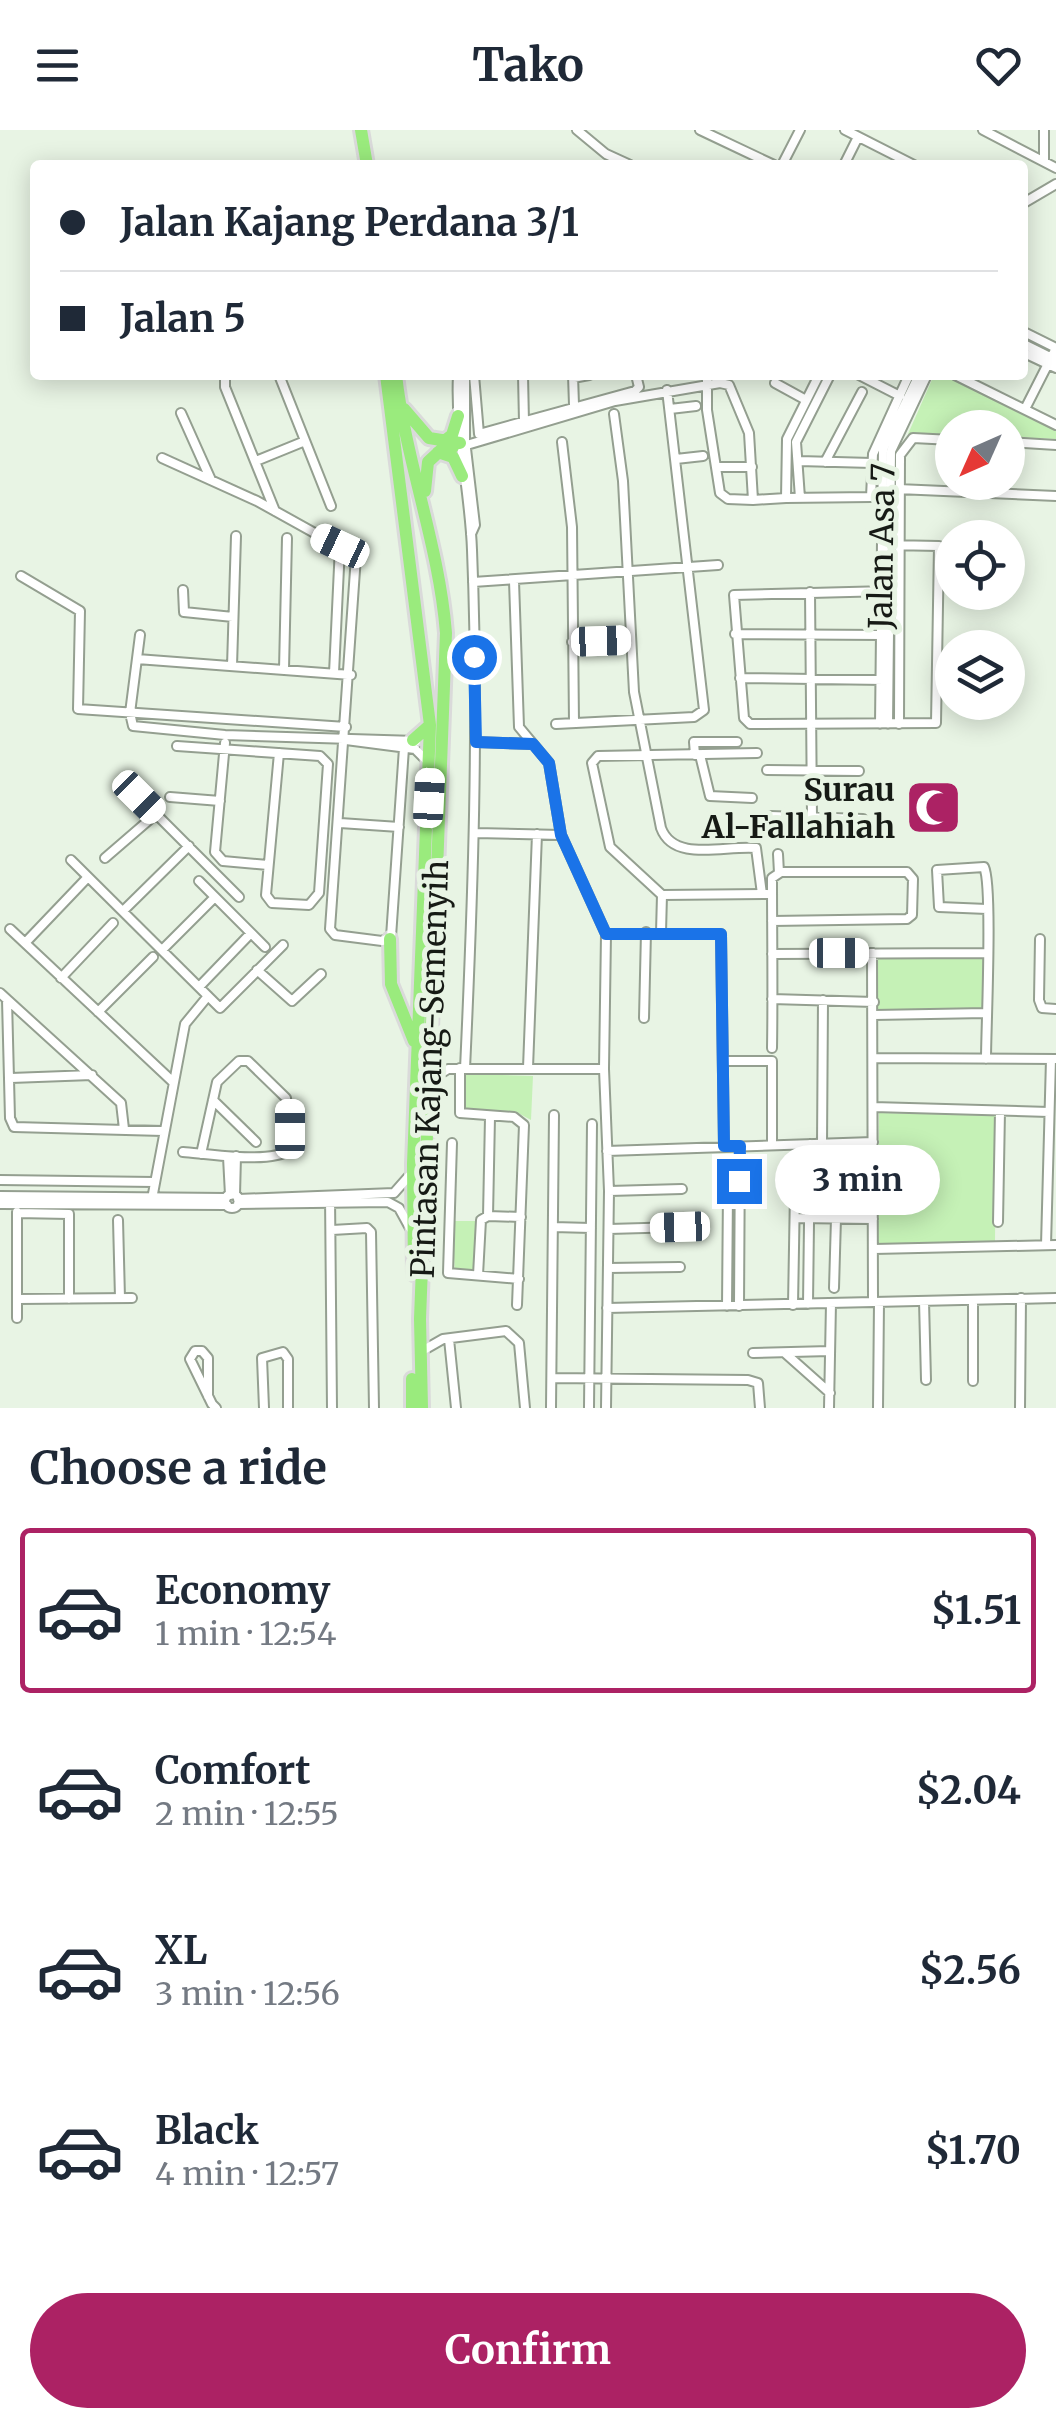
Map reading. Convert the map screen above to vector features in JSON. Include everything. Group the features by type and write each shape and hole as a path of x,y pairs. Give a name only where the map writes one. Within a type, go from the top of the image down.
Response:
{"highway":[{"path":"354,131 357,160"},
{"path":"354,131 365,160"},
{"name":"Pintasan Kajang-Semenyih","path":"387,380 415,582 431,742 423,1054 428,1086 420,1354 414,1407"},
{"name":"Pintasan Kajang-Semenyih","path":"397,380 442,582 446,668 413,1164 414,1407"},
{"path":"399,404 420,431 453,457 462,476"},
{"path":"422,498 426,467 452,434 458,416"},
{"path":"439,447 465,445"},
{"path":"415,582 427,570 442,582"},
{"path":"408,744 430,725"},
{"path":"390,938 391,984 423,1054"}],"street":[{"path":"577,130 622,160"},
{"path":"590,141 592,130"},
{"path":"700,130 763,160"},
{"path":"785,160 800,130"},
{"path":"845,130 901,160"},
{"path":"983,130 998,134 1056,168"},
{"path":"1044,130 1044,160"},
{"path":"846,160 858,137"},
{"path":"1028,200 1056,184"},
{"path":"1025,409 1053,362 1056,348 1028,334"},
{"path":"1028,347 1053,362"},
{"path":"1028,354 1053,362"},
{"path":"225,380 275,511"},
{"path":"281,380 331,506"},
{"path":"460,380 458,416 465,445 462,476 471,534 476,747 476,832 460,1112 514,1117 524,1125 517,1305"},
{"path":"460,380 475,525 471,534"},
{"path":"474,380 479,434 635,391 637,380"},
{"path":"523,380 524,422"},
{"path":"573,380 574,405"},
{"path":"465,445 703,380"},
{"path":"707,380 707,410 723,497 752,500 871,496 872,463 907,399 909,380"},
{"path":"711,380 729,385"},
{"path":"729,385 732,380"},
{"path":"781,380 778,384 812,395"},
{"path":"800,498 796,442 817,380"},
{"path":"786,498 787,439 812,395 826,380"},
{"path":"869,380 907,399"},
{"name":"Jalan Asa 7","path":"884,724 885,498 895,433 916,380"},
{"name":"Jalan Asa 7","path":"907,399 923,380"},
{"path":"965,380 1056,425"},
{"path":"729,385 744,418 752,467 752,500"},
{"path":"556,724 702,714 705,698 667,390"},
{"path":"825,462 862,392"},
{"path":"670,410 696,406"},
{"path":"181,413 211,480"},
{"path":"614,414 623,481 637,720 644,754 666,839 678,849 756,848 772,920 772,1048"},
{"path":"895,433 907,441 935,440"},
{"path":"256,461 306,441"},
{"name":"Jalan Asa 7","path":"884,591 893,544 900,455 907,441"},
{"path":"562,442 573,577 574,723"},
{"path":"1025,443 1056,444"},
{"path":"676,459 702,456"},
{"path":"162,458 275,511 356,556 351,675 330,929 341,937 390,938 408,744"},
{"path":"798,461 872,463"},
{"path":"718,466 752,467"},
{"path":"898,489 1056,496"},
{"name":"Jalan Asa 7","path":"885,498 893,544 899,724"},
{"path":"232,666 236,536"},
{"path":"284,669 287,538"},
{"path":"884,591 738,593 732,599 744,718 750,724 932,724 940,716 939,546 893,544"},
{"path":"334,673 340,546"},
{"path":"473,582 718,565"},
{"path":"21,576 80,611 78,708 346,727"},
{"path":"514,581 519,727 554,777 561,835 606,934 606,1408"},
{"path":"183,590 184,612 233,617"},
{"path":"810,592 812,817"},
{"path":"736,634 883,635"},
{"path":"140,635 129,721 139,728 280,738 431,742"},
{"path":"572,642 630,640"},
{"path":"137,659 351,675"},
{"path":"740,678 884,680"},
{"path":"280,738 281,722"},
{"path":"225,735 215,852 223,861 268,865"},
{"path":"737,742 694,742 710,796 752,798"},
{"path":"408,744 430,764"},
{"path":"476,747 533,744"},
{"path":"177,746 224,748 320,756 328,764 317,900 310,906 272,903 266,895 279,753"},
{"path":"757,754 598,756 592,763 610,847 662,896 767,894"},
{"path":"766,770 859,771"},
{"path":"139,797 240,896"},
{"path":"170,797 220,801"},
{"path":"106,858 156,814"},
{"path":"770,816 863,819"},
{"path":"340,823 399,827"},
{"path":"476,832 561,835"},
{"path":"528,1068 537,834"},
{"path":"123,911 189,846"},
{"path":"778,854 780,872"},
{"path":"71,860 220,1008 283,944"},
{"path":"986,1059 986,953 988,909 988,872 984,867 937,870 940,907 988,909"},
{"path":"767,894 772,878 780,872 907,872 913,879 912,914 907,919 772,920"},
{"path":"25,943 88,876"},
{"path":"199,881 266,947"},
{"path":"662,896 662,932"},
{"path":"162,950 215,897"},
{"path":"61,978 113,923"},
{"path":"10,929 172,1081"},
{"path":"644,1018 646,932"},
{"path":"606,934 716,932 722,940 724,1146"},
{"path":"199,987 251,933"},
{"path":"1040,938 1039,1000 1042,1008 1056,1010"},
{"path":"872,953 878,1408"},
{"path":"772,954 986,953"},
{"path":"98,1012 153,957"},
{"path":"258,970 292,1001 322,974"},
{"path":"3,996 11,1078 10,1118 14,1127 162,1131"},
{"path":"3,996 122,1103 124,1130"},
{"path":"152,1199 184,1024 208,996"},
{"path":"772,998 874,1002"},
{"path":"822,1000 822,1144"},
{"path":"874,1015 986,1013"},
{"path":"423,1054 448,1068"},
{"path":"874,1058 1053,1059 1049,1112 1051,1245 874,1248"},
{"path":"183,1152 201,1154 232,1156 282,1156 290,1150 286,1098 248,1061 240,1061 218,1082 201,1154"},
{"path":"723,1061 772,1061 772,1145"},
{"path":"428,1086 436,1074 448,1068 604,1070"},
{"path":"11,1078 92,1075"},
{"path":"213,1100 256,1142"},
{"path":"873,1107 1049,1112"},
{"path":"998,1222 1000,1110"},
{"path":"551,1408 554,1115"},
{"path":"488,1216 490,1117"},
{"path":"590,1408 592,1124"},
{"path":"607,1151 873,1142"},
{"path":"452,1143 448,1273 518,1279"},
{"path":"861,1143 862,1219"},
{"path":"808,1304 810,1144"},
{"path":"739,1306 740,1146"},
{"path":"232,1156 232,1199"},
{"path":"331,1200 394,1194 405,1184 413,1164"},
{"path":"0,1180 154,1182"},
{"path":"728,1306 728,1191 739,1181"},
{"path":"609,1191 682,1189"},
{"path":"793,1305 796,1191"},
{"path":"0,1196 17,1205 69,1214 68,1299"},
{"path":"0,1204 232,1199 394,1204 414,1236"},
{"path":"331,1200 332,1408"},
{"path":"17,1205 17,1318"},
{"path":"478,1275 481,1220 488,1216 522,1218"},
{"path":"796,1218 873,1219"},
{"path":"834,1288 836,1218"},
{"path":"118,1220 120,1298"},
{"path":"553,1227 591,1228"},
{"path":"609,1229 680,1227"},
{"path":"332,1230 367,1228 372,1238 374,1408"},
{"path":"608,1268 680,1267"},
{"path":"18,1300 132,1298"},
{"path":"1020,1298 1020,1408"},
{"path":"607,1308 1056,1298"},
{"path":"972,1381 973,1300"},
{"path":"924,1302 926,1380"},
{"path":"830,1408 831,1303"},
{"path":"420,1319 446,1340 456,1408"},
{"path":"420,1354 446,1340 506,1332 519,1344 524,1408"},
{"path":"208,1396 207,1355 194,1351 190,1359 208,1396 216,1408"},
{"path":"784,1351 830,1392"},
{"path":"753,1353 830,1351"},
{"path":"264,1408 262,1358 282,1352 288,1359 288,1408"},
{"path":"552,1378 748,1380 758,1383 760,1408"}],"green space":[{"path":"932,380 955,380 1016,410 935,410 935,435 908,434"},
{"path":"1025,415 1056,430 1056,439 1025,438"},
{"path":"983,955 983,1009 878,1011 878,956"},
{"path":"467,1074 533,1076 531,1120 518,1113 462,1109 461,1080"},
{"path":"879,1113 996,1115 995,1241 877,1244"},
{"path":"452,1221 478,1221 477,1273 455,1274"}],"place":[{"name":"Surau Al-Fallahiah","path":"934,808"}],"route":[{"path":"474,657 476,742 533,744 549,763 561,835 606,934 721,934 724,1146 740,1146 739,1181"}]}
